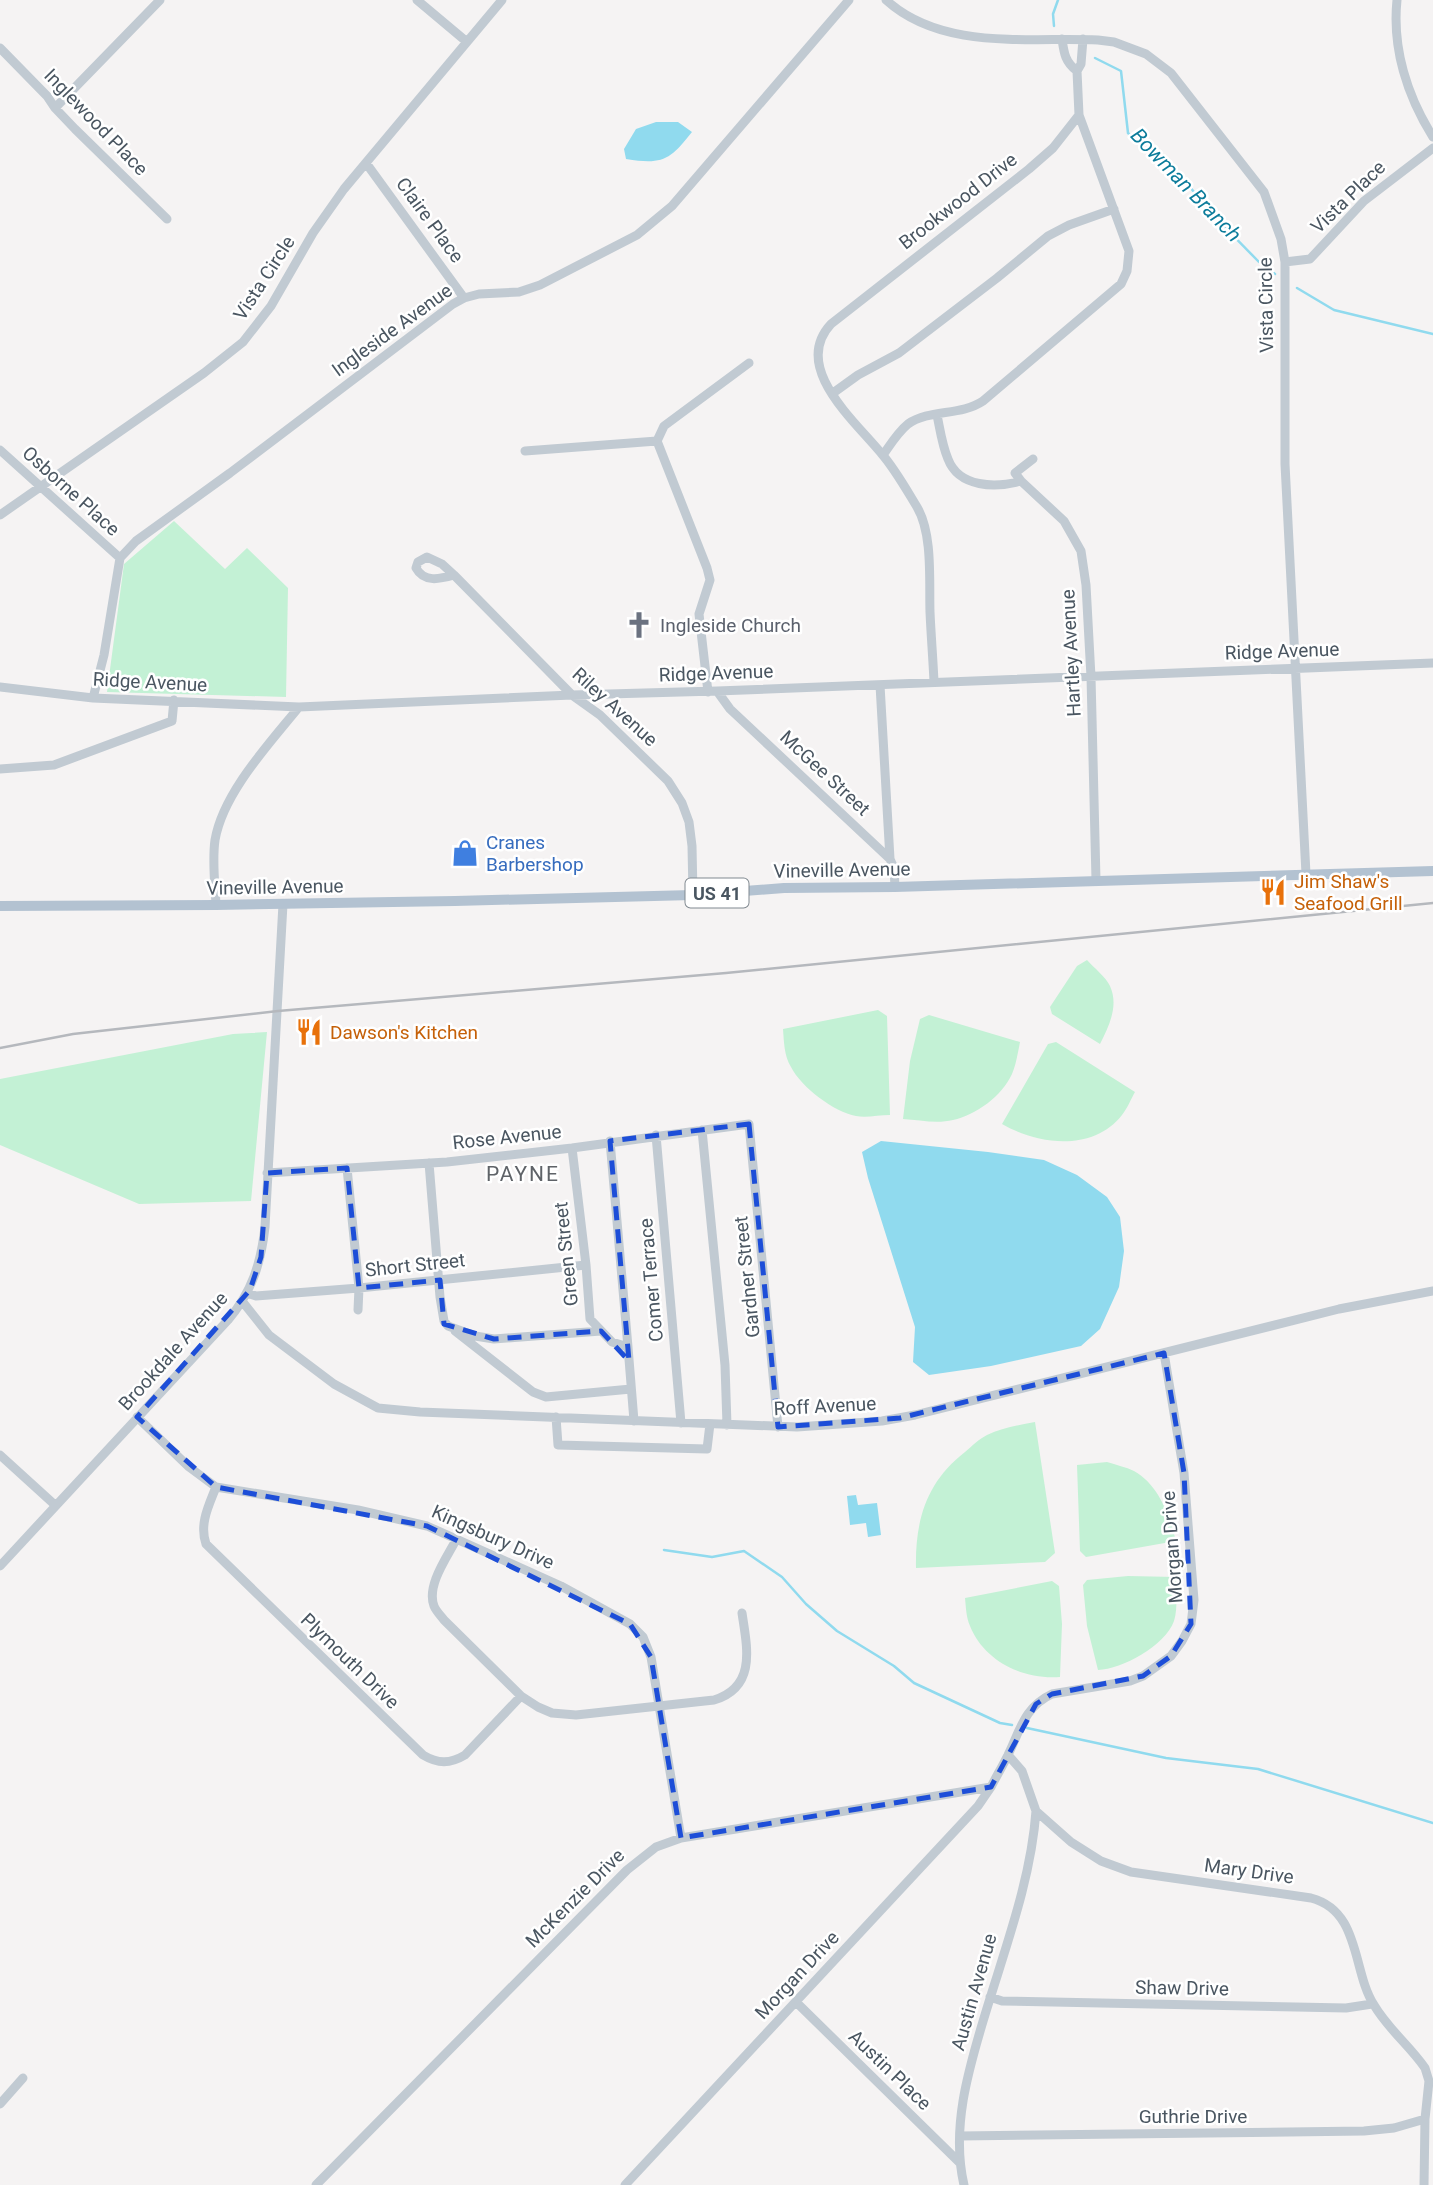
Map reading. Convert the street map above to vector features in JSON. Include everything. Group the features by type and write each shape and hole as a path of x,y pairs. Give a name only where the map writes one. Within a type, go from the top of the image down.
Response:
{"main road":[{"name":"Vineville Avenue","path":"0,906 284,904 693,895 784,888 1433,871"}],"street":[{"path":"55,108 160,0"},
{"path":"417,0 467,41"},
{"name":"Vista Circle","path":"0,514 204,373 243,342 271,306 330,207 502,0"},
{"name":"Vista Circle","path":"886,0 916,22 953,34 1114,42 1153,58 1171,73 1264,192 1276,221 1285,262 1285,464 1306,874"},
{"path":"1397,0 1395,34 1404,75 1416,106 1433,137"},
{"name":"Ingleside Avenue","path":"120,558 136,541 453,304 479,294 519,292 540,285 637,235 672,206 846,2"},
{"path":"1062,38 1065,58 1077,71"},
{"path":"883,455 909,424 961,411 983,401 1121,285 1127,271 1129,251 1079,115 1077,71 1081,64 1083,39"},
{"name":"Inglewood Place","path":"0,48 47,96 55,108 167,219"},
{"name":"Brookwood Drive","path":"833,393 817,364 816,349 820,337 839,316 1037,162 1053,148 1079,115"},
{"name":"Vista Place","path":"1285,262 1310,259 1364,201 1433,148"},
{"name":"Claire Place","path":"366,163 464,298"},
{"path":"934,682 924,521 883,455 833,393 899,353 1048,236 1069,225 1114,209"},
{"path":"713,691 699,614 709,580 707,568 657,440 664,426 749,363"},
{"path":"937,415 948,460 955,471 971,480 990,487 1021,481 1015,473 1033,459"},
{"path":"525,451 657,440"},
{"name":"Osborne Place","path":"0,450 120,558"},
{"name":"Hartley Avenue","path":"1021,481 1064,521 1081,551 1086,585 1091,677 1096,880"},
{"path":"93,698 104,656 120,558"},
{"name":"Riley Avenue","path":"454,575 572,695 600,715 668,780 682,803 689,822 693,895"},
{"name":"Ridge Avenue","path":"0,687 93,698 299,707 1433,663"},
{"path":"880,685 890,859 894,868 895,887"},
{"name":"McGee Street","path":"713,691 890,859"},
{"path":"0,769 54,765 172,721 174,701"},
{"path":"216,905 215,843 224,813 245,776 299,707"},
{"name":"Brookdale Avenue","path":"0,1566 245,1297 261,1257 284,904"},
{"name":"Rose Avenue","path":"267,1173 429,1163 572,1148 749,1124"},
{"name":"Gardner Street","path":"749,1124 778,1427"},
{"path":"702,1130 725,1365 727,1425"},
{"name":"Comer Terrace","path":"656,1135 681,1423"},
{"path":"610,1141 634,1421"},
{"name":"Green Street","path":"572,1148 590,1319 601,1331"},
{"path":"429,1163 444,1321 448,1326 533,1392 546,1397 631,1389"},
{"path":"347,1168 359,1288 358,1310"},
{"name":"Short Street","path":"245,1297 586,1265"},
{"name":"Roff Avenue","path":"245,1297 269,1335 289,1353 334,1384 377,1408 778,1427 843,1425 900,1418 1339,1308 1433,1292"},
{"path":"448,1326 475,1336 494,1339 601,1331 612,1342 628,1347"},
{"name":"Morgan Drive","path":"1008,1755 1027,1713 1043,1698 1143,1676 1171,1656 1191,1624 1194,1600 1184,1473 1164,1353"},
{"name":"Kingsbury Drive","path":"137,1417 189,1467 216,1487 407,1520 457,1538 570,1591 638,1630 651,1657 681,1838"},
{"path":"555,1418 558,1445 707,1448 710,1424"},
{"path":"0,1455 55,1505"},
{"name":"Plymouth Drive","path":"216,1487 205,1518 203,1531 206,1544 423,1755 439,1762 454,1761 465,1755 521,1696"},
{"path":"457,1538 437,1578 433,1592 435,1607 444,1620 521,1696 538,1707 566,1716 725,1697 738,1685 747,1660 741,1613"},
{"path":"991,1787 1008,1755 1022,1771 1036,1811"},
{"name":"Morgan Drive","path":"625,2185 978,1806 991,1787"},
{"name":"McKenzie Drive","path":"316,2185 627,1870 656,1847 681,1838 991,1787"},
{"name":"Austin Avenue","path":"964,2185 959,2162 961,2113 990,1997 1032,1849 1036,1811"},
{"name":"Mary Drive","path":"1036,1811 1084,1852 1115,1868 1311,1898 1324,1903 1349,1931 1373,2004 1420,2060 1431,2081"},
{"name":"Shaw Drive","path":"990,1997 1002,2001 1332,2008 1373,2004"},
{"name":"Austin Place","path":"796,2002 959,2162"},
{"path":"0,2104 23,2078"},
{"path":"1424,2185 1425,2119 1431,2081"},
{"name":"Guthrie Drive","path":"960,2136 1364,2132 1394,2128 1425,2119"}],"highlighted area":[{"path":"749,1124 778,1427 900,1418 1164,1353 1184,1473 1191,1624 1171,1656 1143,1676 1052,1694 1036,1704 991,1787 681,1838 651,1657 630,1624 427,1526 216,1487 137,1417 250,1290 261,1257 267,1173 347,1168 359,1288 440,1280 444,1324 494,1339 601,1331 629,1361 610,1141"}],"green space":[{"path":"174,521 225,569 247,548 288,588 286,697 107,692 124,564"},
{"path":"1087,960 1106,979 1113,993 1112,1016 1100,1044 1052,1014 1050,1007 1077,966"},
{"path":"878,1010 887,1016 890,1115 868,1117 847,1114 828,1104 802,1083 787,1058 783,1029"},
{"path":"929,1015 1020,1042 1013,1070 1002,1090 979,1109 953,1120 934,1122 903,1119 910,1061 920,1019"},
{"path":"267,1032 251,1201 139,1204 0,1145 0,1079 233,1034"},
{"path":"1056,1042 1135,1092 1122,1115 1110,1127 1096,1135 1081,1140 1048,1140 1032,1137 1002,1124 1048,1044"},
{"path":"1035,1422 1055,1553 1045,1562 916,1568 921,1519 932,1489 941,1476 984,1437"},
{"path":"1107,1462 1134,1471 1150,1484 1166,1511 1176,1541 1086,1557 1080,1551 1077,1465"},
{"path":"1128,1576 1176,1577 1174,1621 1162,1639 1142,1654 1108,1669 1098,1670 1087,1626 1083,1585 1087,1580"},
{"path":"1052,1581 1059,1586 1062,1624 1060,1677 1032,1675 1006,1666 976,1638 967,1616 965,1598"}],"water":[{"path":"656,122 678,122 692,132 678,149 665,158 649,161 626,159 624,149 636,129"},
{"path":"881,1141 1044,1160 1077,1175 1107,1197 1120,1217 1124,1251 1119,1287 1100,1329 1081,1346 991,1366 929,1375 913,1362 915,1327 862,1152"},
{"path":"856,1495 858,1505 877,1503 881,1535 868,1537 866,1523 850,1525 847,1496"}],"waterway":[{"name":"Bowman Branch","path":"1054,26 1053,14 1058,0"},
{"name":"Bowman Branch","path":"1095,58 1121,71 1128,133 1147,151 1177,171 1211,213 1258,261 1275,274"},
{"name":"Bowman Branch","path":"1297,288 1334,310 1433,334"},
{"path":"664,1550 712,1557 744,1551 782,1577 806,1604 837,1631 894,1666 914,1683 1000,1723 1012,1725"},
{"path":"1027,1728 1166,1758 1258,1769 1433,1823"}],"railway":[{"path":"0,1048 73,1034 278,1011 726,973 1433,903"}],"place":[{"name":"Ingleside Church","path":"639,625"},
{"name":"Cranes Barbershop","path":"465,853"},
{"name":"Jim Shaw's Seafood Grill","path":"1273,892"},
{"name":"Dawson's Kitchen","path":"309,1032"}],"district":[{"name":"PAYNE","path":"523,1174"}]}
